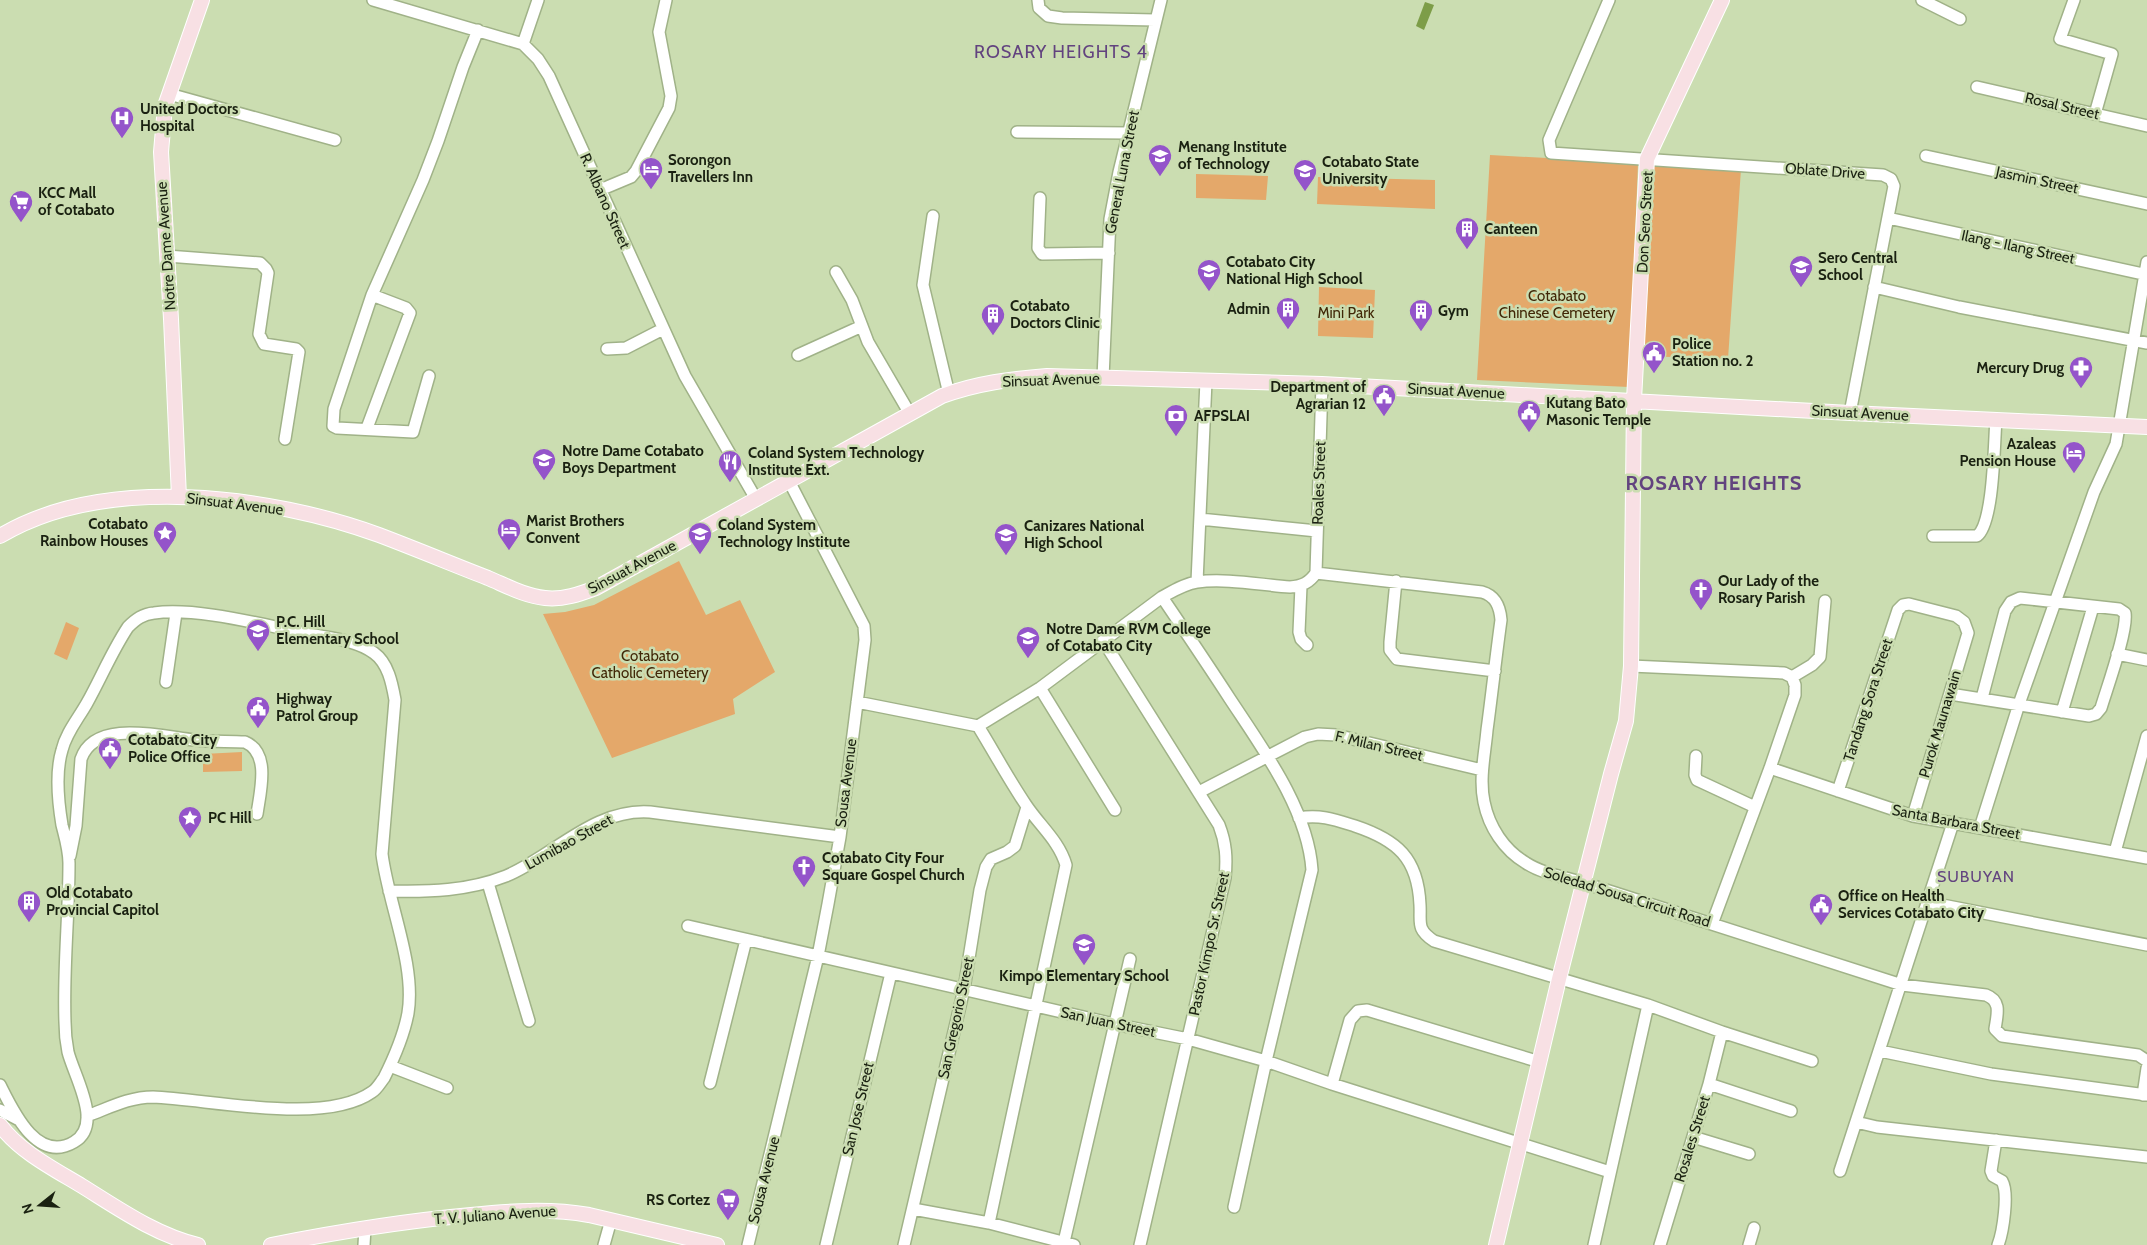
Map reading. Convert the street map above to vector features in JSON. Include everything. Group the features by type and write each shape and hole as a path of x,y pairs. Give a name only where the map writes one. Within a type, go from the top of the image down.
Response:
{"main road":[{"name":"Notre Dame Avenue","path":"179,497 161,152 163,120 168,94 202,0"},
{"name":"Don Sero Street","path":"1496,1245 1559,979 1626,721 1631,666 1634,400 1648,159 1722,0"},
{"name":"Sinsuat Avenue","path":"0,536 40,517 80,505 132,499 179,497 236,502 318,517 377,534 522,593 544,598 576,596 596,588 788,480 949,394 966,388 1004,380 1048,376 1322,384 1850,413 2119,424 2147,427"},
{"path":"0,1125 10,1137 34,1156 113,1205 165,1234 198,1245"},
{"name":"T. V. Juliano Avenue","path":"271,1245 364,1228 444,1217 535,1210 571,1212 717,1245"}],"street":[{"path":"373,0 524,44 538,0"},
{"path":"600,190 631,177 669,108 671,96 659,32 666,0"},
{"path":"1038,0 1039,8 1048,16 1156,20"},
{"name":"General Luna Street","path":"1103,378 1110,219 1128,133 1161,0"},
{"path":"1609,0 1549,140 1551,154 1648,159"},
{"path":"1922,0 1960,19"},
{"path":"2074,0 2060,39 2112,54 2095,114"},
{"path":"429,376 413,432 368,428 337,428 333,426 332,421 372,295 423,180 438,141 462,66 478,30"},
{"name":"R. Albano Street","path":"524,44 538,59 549,76 685,376 756,499"},
{"name":"Rosal Street","path":"1977,87 2147,126"},
{"path":"168,94 336,140"},
{"path":"1017,132 1128,133"},
{"name":"Jasmin Street","path":"1926,156 2147,204"},
{"name":"Oblate Drive","path":"1648,159 1883,175 1892,179 1894,186 1850,413"},
{"path":"1040,198 1038,248 1042,254 1109,253"},
{"path":"933,216 924,285 949,394"},
{"name":"Ilang - Ilang Street","path":"1888,218 2146,275"},
{"path":"167,256 260,263 266,269 268,274 259,334 261,340 264,344 296,349 299,352 286,439"},
{"path":"1980,828 2019,704 2055,602 2094,492 2116,444 2147,262"},
{"path":"836,272 852,300 868,342 910,414"},
{"path":"1874,287 1959,308 2147,343"},
{"path":"368,428 410,314 406,308 372,295"},
{"path":"798,355 862,326"},
{"path":"607,349 626,348 663,329"},
{"path":"857,702 978,726 1040,688 1162,597 1180,587 1197,582 1206,381"},
{"name":"Roales Street","path":"1307,645 1301,639 1299,632 1317,531 1322,384"},
{"path":"1933,536 1977,536 1982,532 1991,495 1996,419"},
{"name":"Sousa Avenue","path":"748,1245 818,956 840,837 865,640 864,626 788,480"},
{"path":"1200,519 1317,531"},
{"path":"1396,581 1390,650 1397,659 1495,671"},
{"name":"Soledad Sousa Circuit Road","path":"1197,582 1396,581 1488,594 1500,607 1500,620 1482,770 1483,800 1488,819 1496,834 1525,863 1540,870 1584,882 1902,985 1991,997 1998,1006 1995,1029 2002,1036 2138,1055 2147,1061"},
{"path":"1162,597 1268,756 1308,838 1312,870 1266,1061 1234,1208"},
{"path":"1950,694 2089,716 2096,714 2101,708 2117,654 2126,620 2124,613 2119,609 2020,598 2011,602 2005,611 1982,698"},
{"path":"1792,677 1812,665 1820,657 1825,601"},
{"name":"Purok Maunawain","path":"1898,610 1904,605 1909,604 1956,616 1964,622 1968,632 1913,816"},
{"path":"2062,712 2093,607"},
{"name":"Tandang Sora Street","path":"1838,791 1898,610"},
{"path":"0,1085 19,1120 36,1140 56,1147 66,1146 76,1141 82,1135 87,1116 86,1106 68,1052 65,1023 69,860 59,792 59,767 62,749 68,733 80,715 128,627 143,616 160,612 217,617 352,643 376,654 391,680 395,700 382,848 384,871 406,964 408,986 408,1012 390,1066 384,1078 372,1092 354,1101 336,1105 308,1108 273,1108 217,1105 154,1097 123,1101 87,1116"},
{"path":"166,682 176,613"},
{"name":"Pastor Kimpo Sr. Street","path":"1104,642 1219,825 1225,840 1227,859 1225,878 1140,1245"},
{"path":"2117,654 2147,660"},
{"path":"1631,666 1768,671 1784,673 1792,677 1795,685 1795,695 1770,768 1712,924"},
{"path":"1040,688 1115,810"},
{"path":"978,726 1027,807 1056,842 1063,854 1066,865 989,1223"},
{"path":"69,860 76,826 81,759 84,750 90,743 111,736 128,733 156,734 196,740 245,742 252,745 260,757 262,766 257,814"},
{"name":"F. Milan Street","path":"1199,792 1305,737 1318,734 1336,735 1482,770"},
{"path":"2115,852 2147,736"},
{"path":"1696,756 1695,775 1697,780 1754,807"},
{"name":"Santa Barbara Street","path":"1770,768 1913,816 2147,858"},
{"name":"San Gregorio Street","path":"904,1245 964,989 980,890 986,867 991,859 1015,846 1027,807"},
{"name":"Lumibao Street","path":"389,891 444,890 488,883 518,870 601,821 626,813 650,812 840,837"},
{"path":"1299,818 1318,816 1330,818 1374,832 1398,846 1413,867 1419,891 1422,932 1434,941 1648,1005 1722,1032 1812,1061"},
{"path":"1840,1171 1902,985 1953,823"},
{"path":"488,883 529,1021"},
{"path":"1927,902 2147,945"},
{"name":"San Juan Street","path":"688,926 1114,1024 1188,1039 1266,1061 1332,1084 1610,1172"},
{"path":"710,1083 746,940"},
{"path":"913,1208 989,1223 1069,1244 1114,1024 1130,959"},
{"name":"San Jose Street","path":"826,1245 891,973"},
{"path":"1594,1245 1648,1005"},
{"path":"1332,1084 1350,1020 1358,1011 1367,1010 1540,1062"},
{"name":"Rosales Street","path":"1660,1245 1709,1084 1722,1032"},
{"path":"1880,1051 1991,1074 2145,1095 2147,1068"},
{"path":"390,1066 447,1088"},
{"path":"1709,1084 1791,1111"},
{"path":"0,1110 19,1120"},
{"path":"1856,1122 1877,1127 2147,1157"},
{"path":"1693,1137 1749,1154"},
{"path":"1996,1140 1991,1171 1993,1176 2002,1181 2005,1188 2002,1229 1998,1245"},
{"path":"604,1245 610,1220"},
{"path":"364,1228 364,1245"},
{"path":"1749,1245 1754,1228"}],"green space":[{"name":"Cotabato Chinese Cemetery","path":"1490,155 1638,163 1629,387 1477,380"},
{"path":"1654,163 1741,169 1728,359 1643,356"},
{"path":"1196,174 1268,176 1266,200 1196,198"},
{"path":"1318,177 1435,180 1435,209 1317,204"},
{"name":"Mini Park","path":"1319,287 1375,290 1373,338 1318,336"},
{"name":"Cotabato Catholic Cemetery","path":"679,561 706,615 740,600 775,672 733,699 735,714 612,758 543,614 565,612 594,605"},
{"path":"66,622 79,628 67,660 54,654"},
{"path":"242,752 242,771 203,772 203,754"}],"shaded area":[{"path":"1425,2 1434,5 1424,30 1416,26"}],"place":[{"name":"United Doctors Hospital","path":"122,139"},
{"name":"Menang Institute of Technology","path":"1160,177"},
{"name":"Sorongon Travellers Inn","path":"651,190"},
{"name":"Cotabato State University","path":"1305,192"},
{"name":"KCC Mall of Cotabato","path":"21,223"},
{"name":"Canteen","path":"1467,250"},
{"name":"Sero Central School","path":"1801,288"},
{"name":"Cotabato City National High School","path":"1209,292"},
{"name":"Admin","path":"1288,330"},
{"name":"Gym","path":"1421,332"},
{"name":"Cotabato Doctors Clinic","path":"993,336"},
{"name":"Police Station no. 2","path":"1654,374"},
{"name":"Mercury Drug","path":"2081,389"},
{"name":"Department of Agrarian 12","path":"1384,417"},
{"name":"Kutang Bato Masonic Temple","path":"1529,433"},
{"name":"AFPSLAI","path":"1176,437"},
{"name":"Azaleas Pension House","path":"2074,474"},
{"name":"Notre Dame Cotabato Boys Department","path":"544,481"},
{"name":"Coland System Technology Institute Ext.","path":"730,483"},
{"name":"Marist Brothers Convent","path":"509,551"},
{"name":"Cotabato Rainbow Houses","path":"165,554"},
{"name":"Coland System Technology Institute","path":"700,555"},
{"name":"Canizares National High School","path":"1006,556"},
{"name":"Our Lady of the Rosary Parish","path":"1701,611"},
{"name":"P.C. Hill Elementary School","path":"258,652"},
{"name":"Notre Dame RVM College of Cotabato City","path":"1028,659"},
{"name":"Highway Patrol Group","path":"258,729"},
{"name":"Cotabato City Police Office","path":"110,770"},
{"name":"PC Hill","path":"190,839"},
{"name":"Cotabato City Four Square Gospel Church","path":"804,888"},
{"name":"Old Cotabato Provincial Capitol","path":"29,923"},
{"name":"Office on Health Services Cotabato City","path":"1821,926"},
{"name":"Kimpo Elementary School","path":"1084,966"},
{"name":"RS Cortez","path":"728,1221"}],"district":[{"name":"ROSARY HEIGHTS 4","path":"1061,52"},
{"name":"ROSARY HEIGHTS","path":"1714,483"},
{"name":"SUBUYAN","path":"1976,876"}]}
